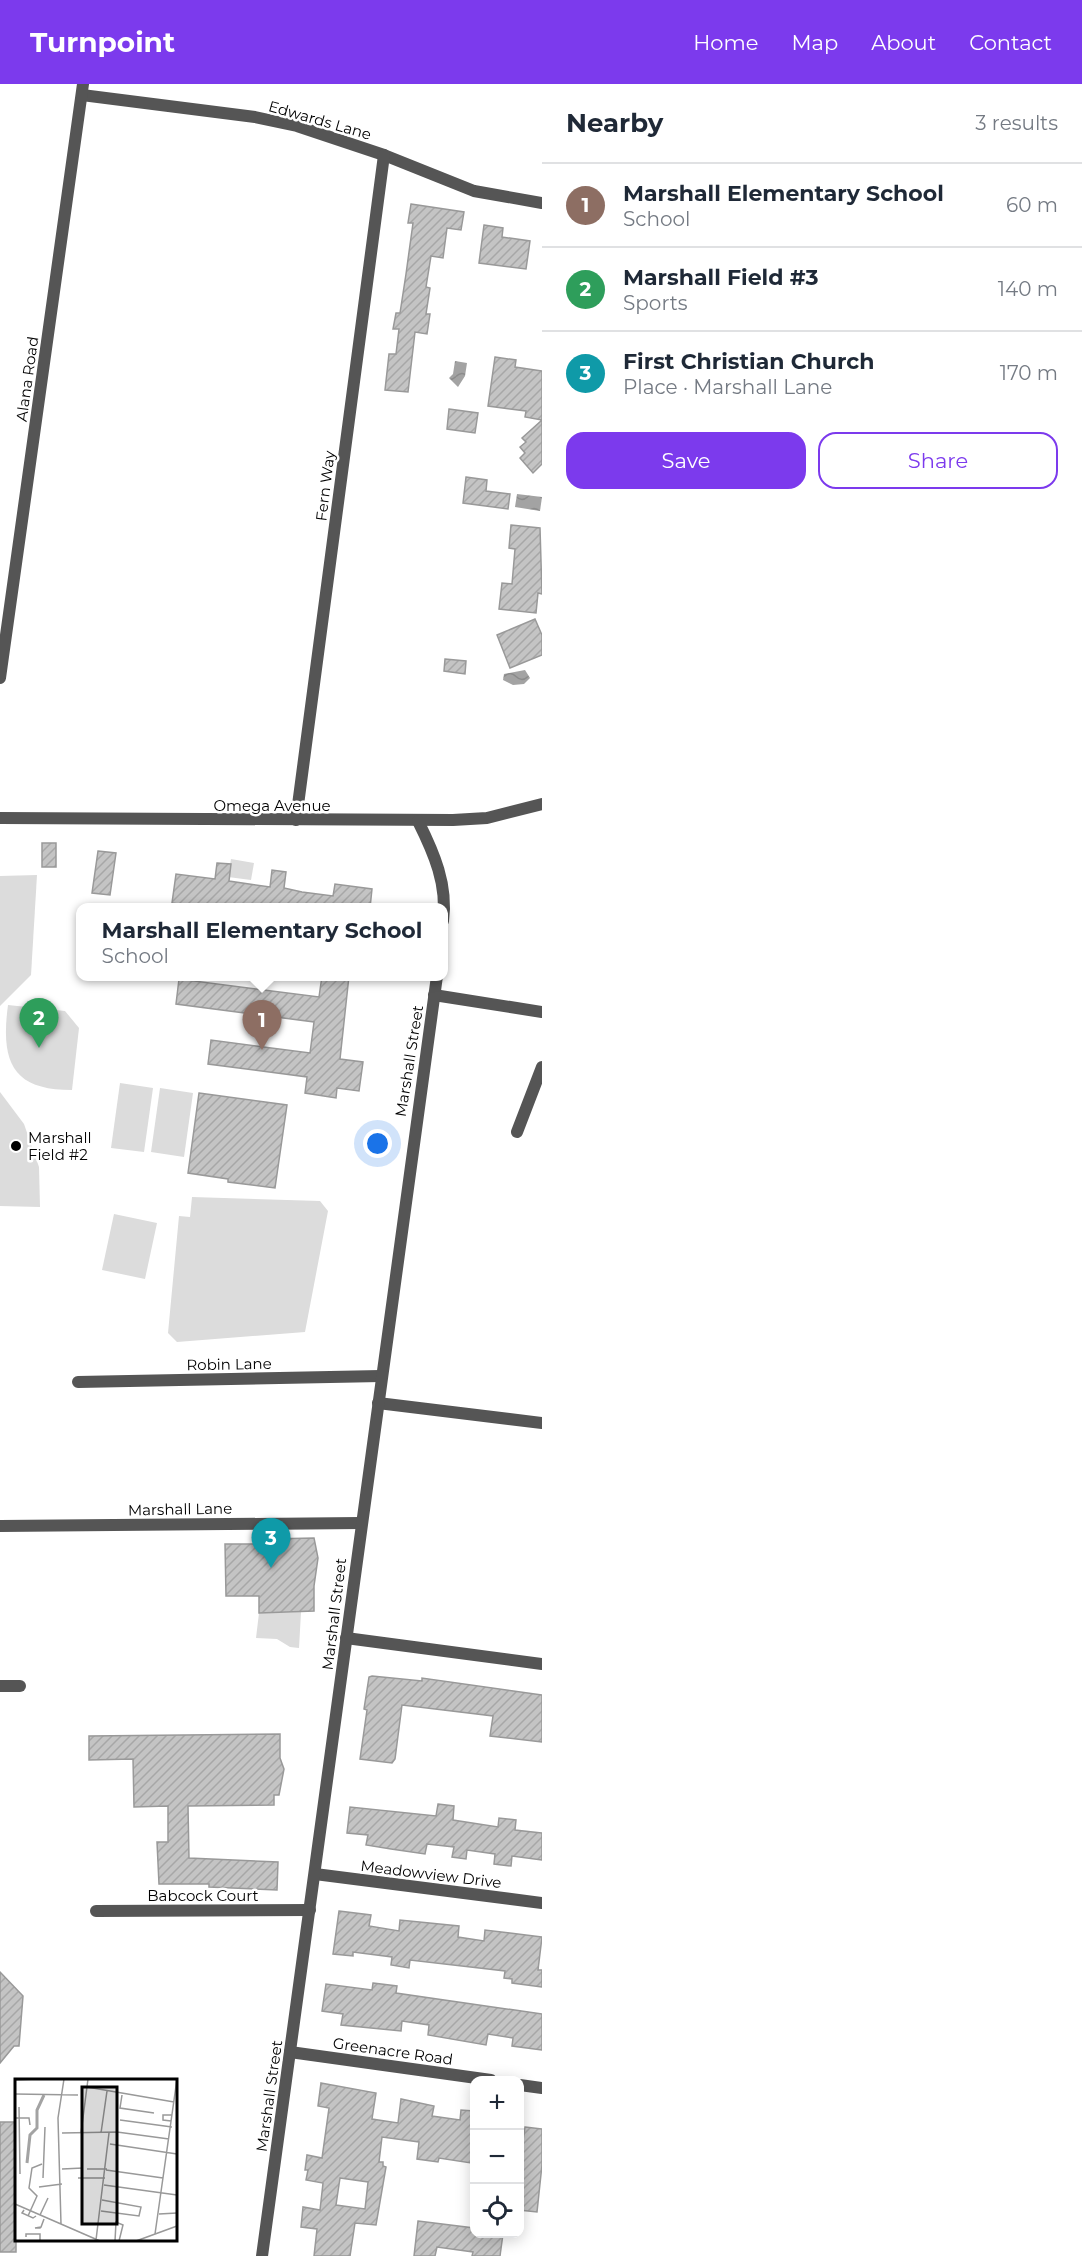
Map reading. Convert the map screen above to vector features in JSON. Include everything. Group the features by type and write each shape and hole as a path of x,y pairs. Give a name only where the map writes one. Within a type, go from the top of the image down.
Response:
{"street":[{"name":"Edwards Lane","path":"82,90 255,117 297,126 384,155 474,191 542,203"},
{"name":"Alana Road","path":"0,678 82,90"},
{"name":"Fern Way","path":"296,820 384,155"},
{"name":"Omega Avenue","path":"0,818 418,821 487,818 542,804"},
{"path":"418,821 439,871 445,903"},
{"name":"Marshall Street","path":"262,2256 435,981"},
{"path":"434,995 542,1012"},
{"path":"517,1132 542,1067"},
{"name":"Robin Lane","path":"78,1382 381,1376"},
{"path":"378,1403 542,1423"},
{"name":"Marshall Lane","path":"0,1526 361,1522"},
{"path":"346,1638 542,1664"},
{"path":"0,1686 20,1686"},
{"name":"Meadowview Drive","path":"315,1874 542,1903"},
{"name":"Babcock Court","path":"96,1911 310,1910"},
{"name":"Greenacre Road","path":"290,2052 470,2077"},
{"path":"524,2086 542,2088"}],"shaded area":[{"path":"231,859 254,863 251,880 228,877"},
{"path":"37,875 31,975 0,1006 0,876"},
{"path":"8,1005 65,1011 79,1028 72,1090 36,1085 24,1079 15,1070 9,1058 6,1043"},
{"path":"120,1083 153,1088 144,1152 111,1148"},
{"path":"160,1088 193,1093 184,1157 151,1152"},
{"name":"Marshall Field #2","path":"0,1092 24,1124 39,1167 40,1207 0,1206"},
{"path":"192,1197 320,1201 328,1211 305,1332 177,1342 168,1333 179,1216 190,1217"},
{"path":"114,1214 157,1223 145,1279 102,1270"},
{"path":"301,1612 299,1648 290,1647 277,1639 256,1638 259,1613"}],"water":[{"path":"455,361 467,363 465,376 458,387 449,378 453,374"},
{"path":"517,494 542,497 540,511 515,507"},
{"path":"525,670 530,678 524,684 513,685 503,680 504,674"}],"building":[{"path":"411,204 464,212 461,230 447,228 443,258 431,256 426,287 430,288 426,314 430,314 427,334 415,332 408,392 385,390 389,354 396,354 399,329 393,329 396,313 400,313 406,274 413,223 408,223"},
{"path":"484,225 503,228 502,237 530,241 526,269 479,263"},
{"path":"495,357 516,360 515,367 542,371 542,420 525,417 526,411 488,406"},
{"path":"449,409 478,413 475,433 447,429"},
{"path":"542,420 542,464 533,473 520,458 525,453 520,447 526,442 522,438"},
{"path":"466,477 487,480 486,491 510,494 508,509 463,503"},
{"path":"511,525 540,528 542,594 538,593 536,613 499,609 502,583 512,584 515,549 509,548"},
{"path":"535,619 542,635 542,655 510,668 497,635"},
{"path":"445,659 466,661 465,674 444,671"},
{"path":"42,843 56,843 56,867 42,867"},
{"path":"98,851 116,853 110,895 92,893"},
{"path":"217,863 231,864 229,881 270,887 272,870 286,872 284,888 333,896 335,884 372,889 371,903 172,903 176,874 215,879"},
{"path":"179,981 319,997 321,981 348,981 340,1059 363,1062 359,1091 337,1088 336,1098 305,1093 307,1077 208,1064 211,1040 310,1053 314,1022 176,1004"},
{"path":"199,1093 287,1105 275,1188 228,1182 228,1179 188,1173"},
{"path":"314,1538 318,1558 314,1586 314,1611 259,1613 259,1596 226,1596 225,1544 268,1544 269,1539"},
{"path":"369,1677 422,1681 422,1678 542,1695 542,1742 490,1736 493,1716 402,1705 395,1759 392,1763 360,1759 367,1710 364,1709"},
{"path":"280,1734 280,1758 284,1769 279,1795 274,1795 274,1805 188,1806 189,1858 278,1862 277,1890 209,1887 209,1884 159,1884 157,1842 168,1842 168,1806 134,1807 133,1759 89,1760 89,1736"},
{"path":"438,1804 454,1806 453,1820 498,1827 499,1818 516,1820 515,1830 542,1833 542,1860 512,1856 511,1866 494,1864 495,1854 467,1850 466,1859 452,1857 454,1847 427,1844 425,1854 366,1845 368,1835 347,1833 350,1807 436,1816"},
{"path":"339,1911 371,1915 369,1926 399,1931 400,1920 459,1926 458,1937 484,1941 485,1930 542,1937 538,1970 542,1970 542,1987 512,1983 512,1979 504,1978 505,1971 410,1960 409,1968 391,1965 392,1957 353,1952 353,1956 333,1954"},
{"path":"0,1972 23,1996 19,2046 14,2046 0,2063"},
{"path":"373,1983 397,1986 396,1993 542,2014 542,2050 512,2046 513,2038 488,2034 486,2045 428,2035 429,2025 402,2021 401,2031 341,2025 343,2014 322,2011 326,1984 372,1990"},
{"path":"321,2083 376,2093 372,2119 398,2123 401,2099 434,2106 432,2116 460,2120 461,2110 470,2111 470,2163 439,2158 438,2162 417,2159 419,2142 382,2137 379,2162 383,2162 383,2166 386,2167 376,2225 355,2223 350,2256 314,2256 317,2229 301,2227 303,2207 320,2210 323,2183 306,2180 308,2170 305,2170 307,2155 322,2158 329,2108 318,2106","holes":["340,2178 368,2182 365,2209 336,2205"]},
{"path":"0,2122 15,2122 16,2252 0,2252"},
{"path":"525,2127 542,2129 542,2165 537,2212 524,2211"},
{"path":"418,2221 470,2228 470,2238 502,2238 500,2256 472,2256 473,2252 437,2247 435,2256 414,2256"}],"place":[{"name":"Marshall Field #3","path":"39,1048"},
{"name":"Marshall Elementary School","path":"262,1050"},
{"name":"Marshall Field #2","path":"16,1146"},
{"name":"First Christian Church","path":"271,1568"}]}
